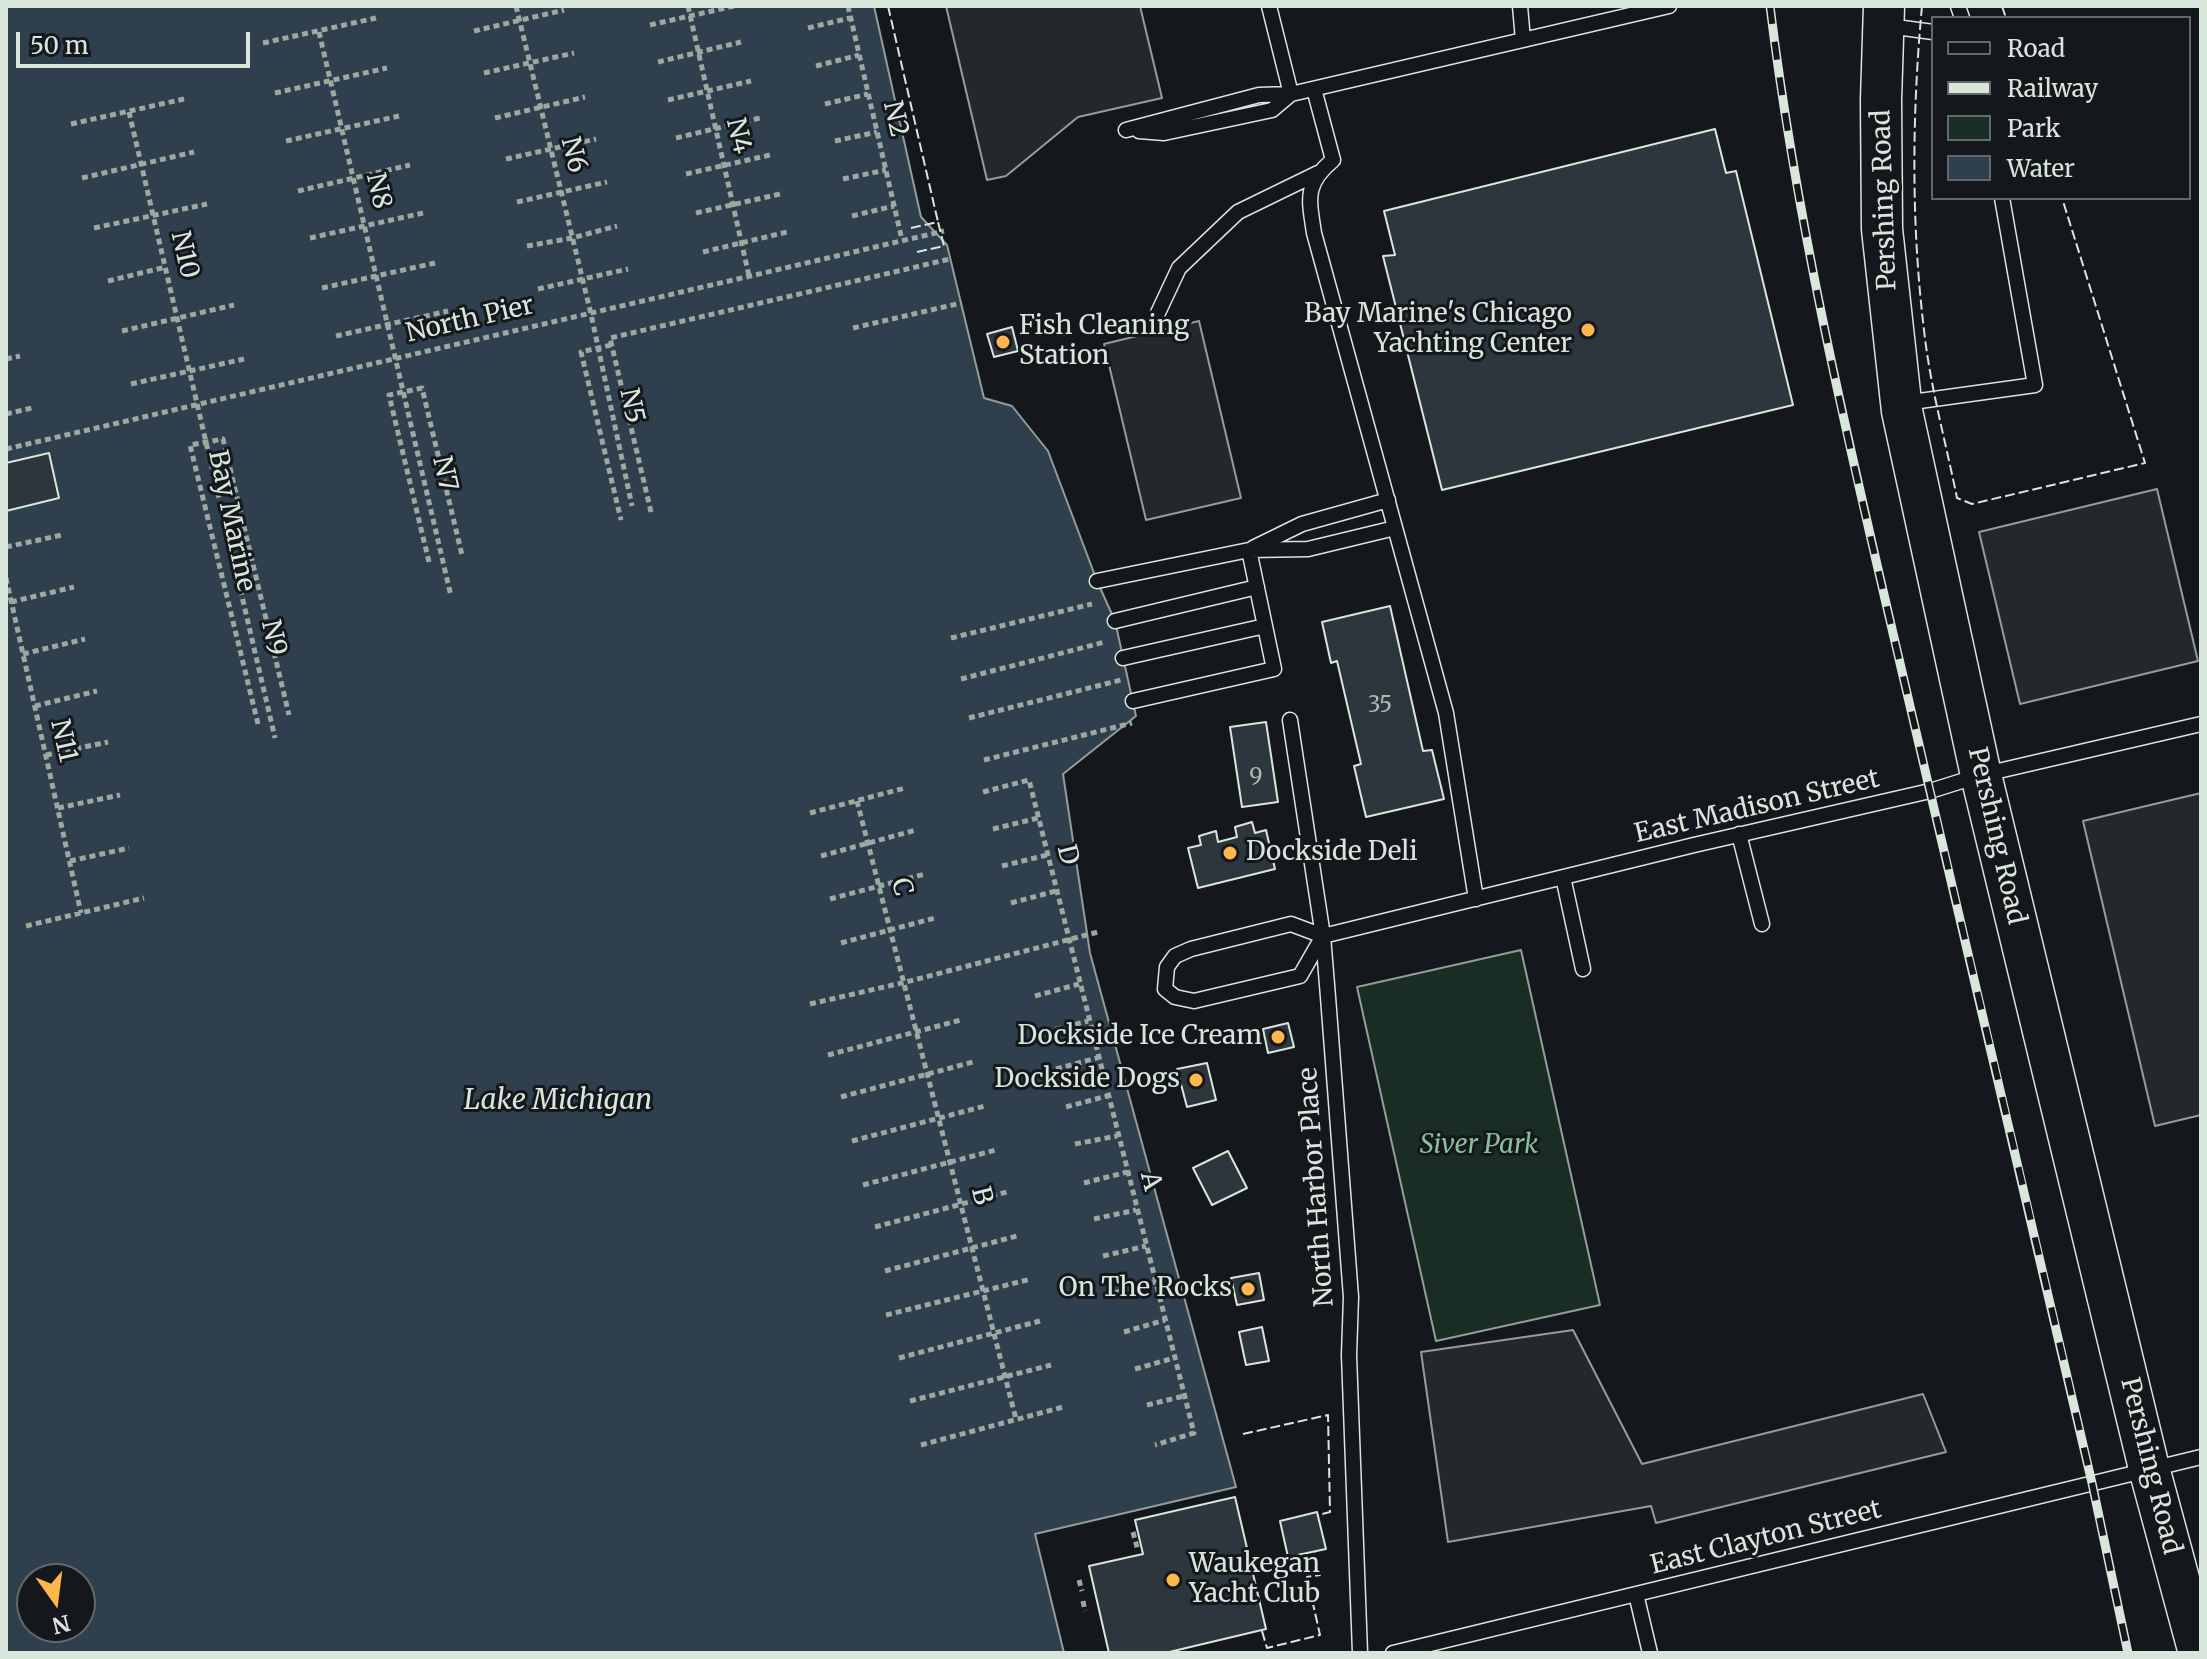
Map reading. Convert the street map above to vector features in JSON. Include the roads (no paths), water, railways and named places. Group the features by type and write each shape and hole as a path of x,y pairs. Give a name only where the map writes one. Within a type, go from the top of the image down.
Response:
{"street":[{"name":"Pershing Road","path":"1884,16 1882,229 1901,403 1981,775 2149,1468 2199,1653"}],"lane":[{"path":"1269,6 1291,94"},
{"path":"1520,6 1523,40"},
{"path":"1291,94 1272,110 1164,133 1126,130 1259,95 1291,94 1669,6"},
{"path":"1884,16 1931,31"},
{"path":"1157,315 1179,268 1238,212 1318,173 1333,160 1314,89"},
{"path":"1318,173 1308,194 1314,233 1446,713 1476,899"},
{"path":"1901,403 2035,385 2002,200"},
{"path":"1249,550 1302,524 1388,500"},
{"path":"1097,581 1249,550 1308,549 1395,528"},
{"path":"1133,701 1274,669 1249,550"},
{"path":"1115,621 1257,587"},
{"path":"1123,658 1265,626"},
{"name":"North Harbor Place","path":"1290,720 1323,936 1351,1297 1349,1355 1360,1653"},
{"name":"East Madison Street","path":"1323,936 1300,976 1194,1001 1175,997 1165,989 1167,967 1175,956 1191,949 1291,924 1323,936 2201,724"},
{"path":"1739,834 1762,924"},
{"path":"1563,877 1583,969"},
{"name":"East Clayton Street","path":"1393,1653 2201,1457"},
{"path":"1636,1594 1650,1653"}],"water":[{"name":"Lake Michigan","path":"6,6 874,6 921,217 947,245 984,398 1012,406 1048,451 1115,621 1136,716 1063,774 1090,953 1236,1487 1035,1534 1064,1653 6,1653"}],"railway":[{"path":"1770,6 1797,183 1831,358 2092,1483 2128,1653"}],"place":[{"name":"Bay Marine's Chicago Yachting Center","path":"1588,330"},
{"name":"Fish Cleaning Station","path":"1003,342"},
{"name":"Dockside Deli","path":"1230,853"},
{"name":"Dockside Ice Cream","path":"1278,1037"},
{"name":"Dockside Dogs","path":"1196,1080"},
{"name":"On The Rocks","path":"1248,1289"},
{"name":"Waukegan Yacht Club","path":"1173,1580"}],"park label":[{"name":"Siver Park","path":"1479,1146"}]}
